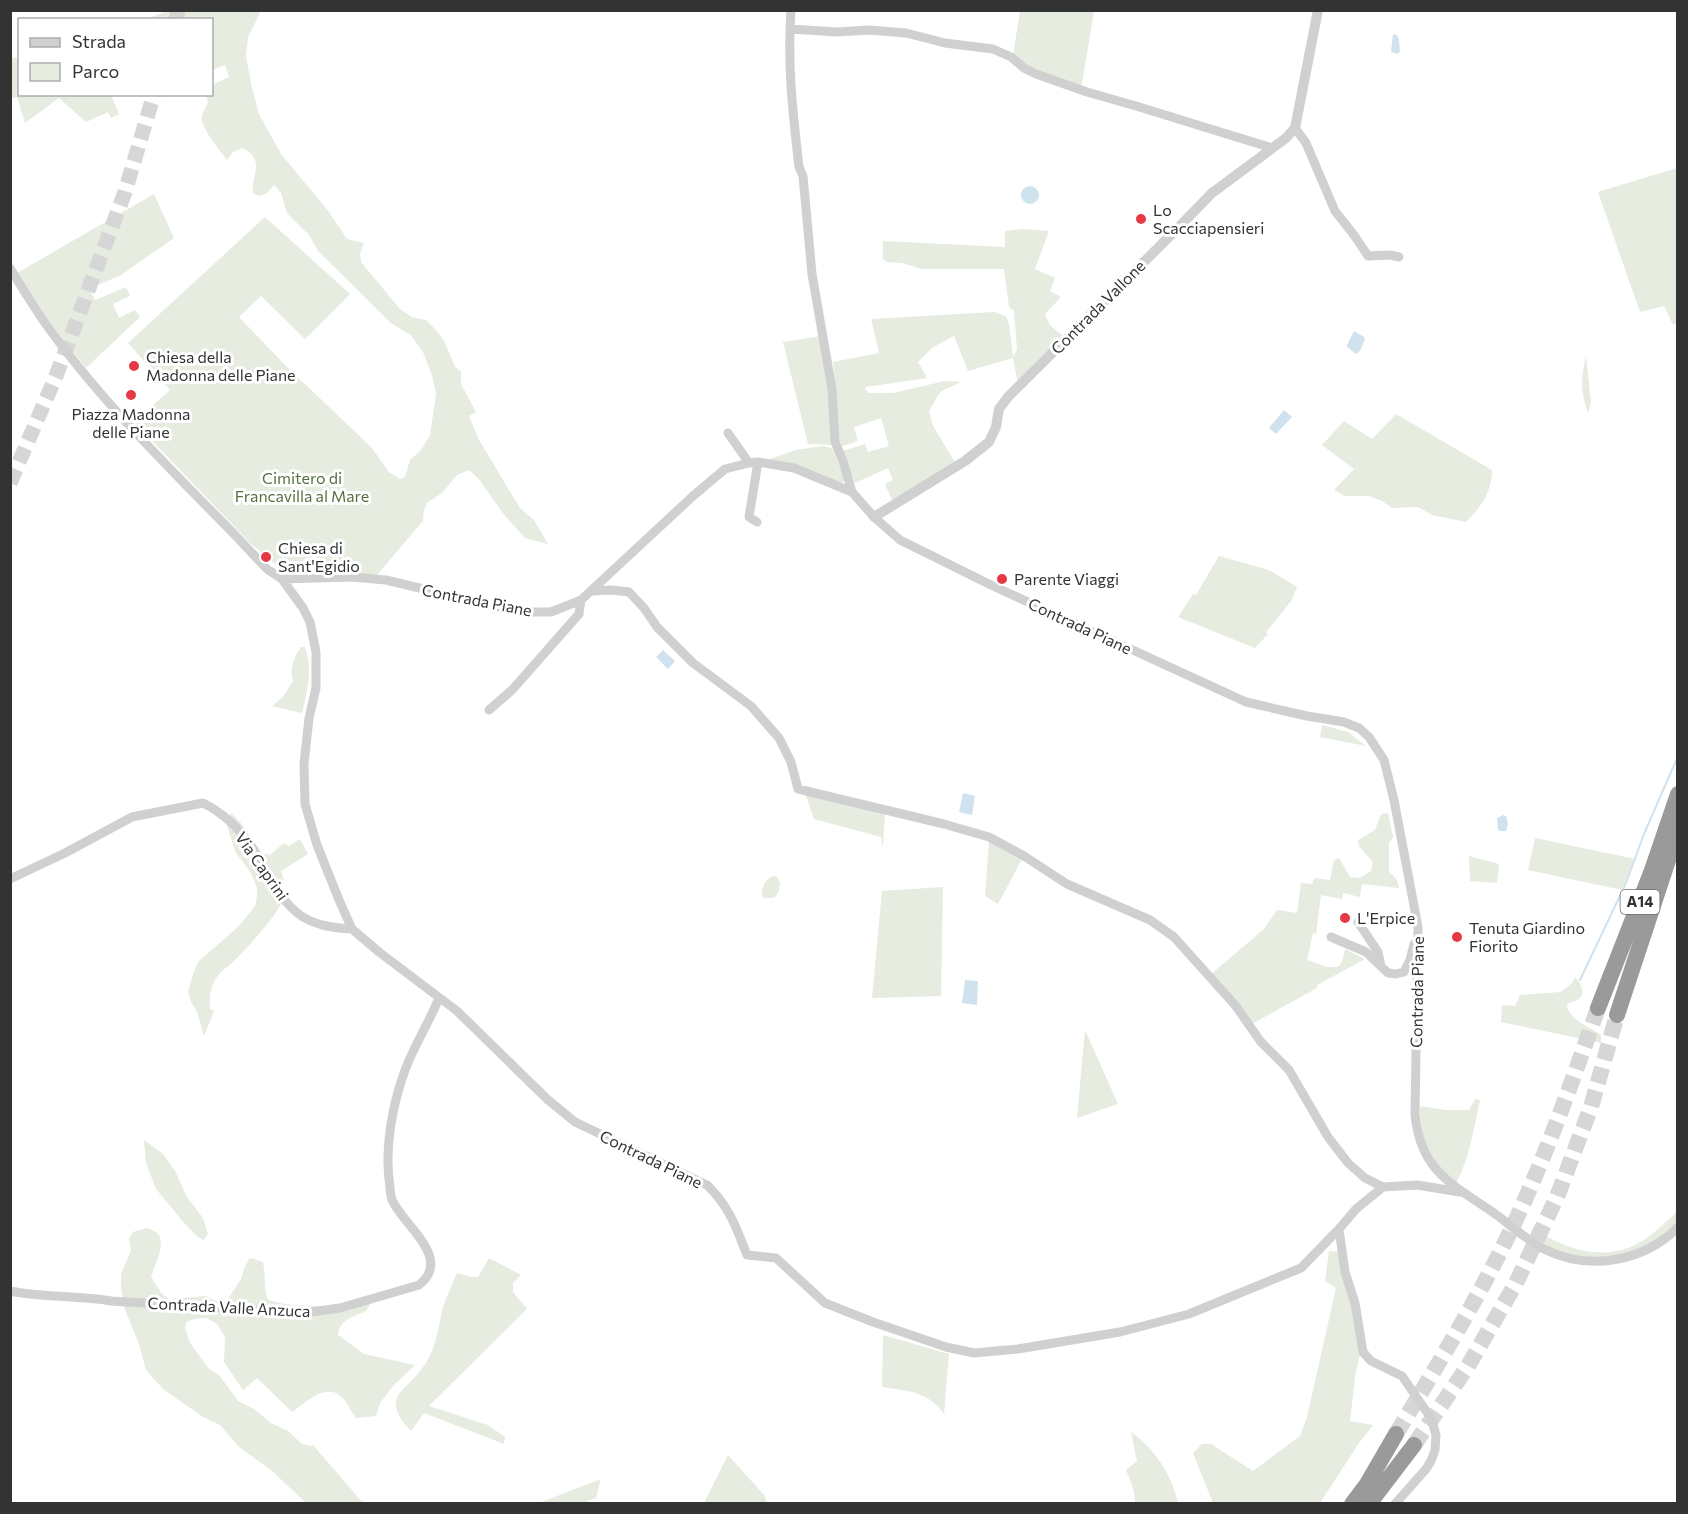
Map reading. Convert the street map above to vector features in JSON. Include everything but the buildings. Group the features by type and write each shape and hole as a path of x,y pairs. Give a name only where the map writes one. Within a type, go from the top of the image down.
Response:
{"highway":[{"name":"A14","path":"1598,1008 1635,918 1677,794"},
{"name":"A14","path":"1617,1015 1677,830"},
{"path":"1352,1503 1367,1484 1396,1434"},
{"path":"1369,1503 1414,1445"}],"street":[{"path":"791,10 789,71 792,110 799,168 803,176 812,274 832,389 835,442 852,492"},
{"path":"1318,10 1295,128 1306,143 1335,212 1368,256 1399,257"},
{"path":"790,29 906,33 945,44 993,50 1011,57 1024,68 1087,92 1272,148"},
{"name":"Contrada Vallone","path":"874,517 965,461 989,442 996,427 999,409 1008,397 1212,193 1286,138 1295,128"},
{"name":"Contrada Piane","path":"10,268 53,336 99,392 251,553 267,569 282,579 303,608 310,622 316,652 316,688 309,718 304,764 305,804 317,845 352,929 457,1011 575,1122 707,1185 728,1209 747,1255 776,1258 825,1303 873,1322 946,1347 974,1353 1018,1350 1120,1332 1189,1314 1301,1268 1356,1209 1383,1187 1417,1185 1460,1192"},
{"path":"728,433 754,462 749,517 757,522"},
{"name":"Contrada Piane","path":"282,579 352,576 386,580 520,612 551,612 581,600 725,469 754,462 794,468 852,492 874,517 900,540 993,586 1246,702 1344,722 1359,728 1369,737 1384,760 1394,800 1418,927 1415,1121 1422,1145 1432,1164 1443,1178 1460,1192 1545,1249 1565,1257 1599,1262 1638,1254 1662,1241 1677,1227"},
{"path":"591,591 629,592 657,627 693,663 751,706 779,738 791,762 798,789 945,824 989,837 1067,884 1150,920 1174,937 1235,1005 1261,1042 1289,1070 1328,1137 1348,1163 1365,1178 1383,1187"},
{"path":"489,710 512,690 579,614 581,600"},
{"name":"Via Caprini","path":"10,879 132,817 203,803 230,821 250,845 277,889 302,916 333,928 352,929"},
{"path":"1358,922 1378,952 1381,966"},
{"path":"1331,937 1366,952 1388,974 1396,974 1404,972 1410,960 1418,927"},
{"name":"Contrada Valle Anzuca","path":"10,1291 63,1297 90,1297 111,1302 304,1313 340,1308 419,1285 428,1278 432,1266 428,1251 392,1200 388,1172 388,1141 404,1073 439,998"},
{"path":"1338,1229 1345,1272 1355,1303 1364,1352 1368,1358 1402,1376 1431,1418 1436,1435 1435,1450 1431,1461 1395,1503"}],"green space":[{"name":"Cimitero di Francavilla al Mare","path":"167,11 261,11 248,37 246,56 259,114 281,154 329,212 347,239 364,243 360,254 361,262 400,309 412,317 426,320 438,332 455,366 461,372 461,384 476,412 469,416 478,438 520,508 534,520 548,544 525,538 505,516 478,478 469,470 457,475 443,492 427,503 423,521 376,576 286,573 250,543 134,422 170,390 128,343 265,217 350,294 305,339 261,296 239,317 285,365 371,447 389,472 400,479 405,477 410,460 421,450 430,435 436,394 424,354 411,335 392,324 318,251 309,235 287,213 281,193 274,185 267,193 259,196 253,193 256,163 250,153 243,148 233,152 227,160 206,131 202,121 208,103 206,96 213,96 213,85 229,77 225,65 213,70 213,18 150,18"},
{"path":"1020,11 1094,11 1081,89 1028,69 1013,55"},
{"path":"18,57 18,96 111,96 119,114 111,118 108,112 86,122 59,98 25,123 17,97 11,99 11,58"},
{"path":"1677,168 1678,323 1673,325 1664,306 1640,312 1598,192"},
{"path":"154,194 174,238 121,275 89,289 95,300 126,287 130,296 113,304 119,318 135,310 140,317 86,368 47,319 17,273"},
{"path":"1023,229 1049,231 1035,269 1055,278 1050,291 1061,297 1045,314 1050,325 1064,337 1018,385 1013,358 968,371 954,336 933,347 918,362 927,378 866,387 869,393 893,393 945,381 961,382 940,392 929,411 933,426 956,464 893,502 885,484 893,480 888,468 855,483 842,451 865,444 868,452 889,446 881,418 854,427 858,441 840,447 833,362 879,353 871,319 994,312 1006,316 1013,357 1017,349 1014,311 1009,307 1004,269 922,269 902,263 887,262 883,259 882,241 1005,247 1005,231"},
{"path":"821,336 829,381 832,445 808,444 783,342"},
{"path":"1586,356 1591,402 1588,413 1582,384"},
{"path":"1396,414 1492,470 1485,499 1466,522 1432,515 1418,507 1392,508 1369,496 1345,496 1334,490 1354,469 1322,445 1344,421 1372,439"},
{"path":"823,446 832,448 846,478 842,483 767,460 796,450"},
{"path":"1219,556 1269,570 1297,587 1292,600 1255,648 1178,617 1193,594 1196,595"},
{"path":"301,647 305,647 309,663 302,713 272,706 283,697 293,681 293,663"},
{"path":"1322,725 1348,732 1366,746 1320,737"},
{"path":"805,793 885,812 883,848 881,837 814,819"},
{"path":"231,813 262,853 270,855 284,843 289,846 300,839 308,854 281,871 284,880 280,885 285,897 281,905 254,940 222,971 212,985 210,1009 214,1011 204,1036 188,992 192,977 198,962 239,926 255,906 257,896 257,888 251,873 236,853 227,826"},
{"path":"1388,813 1393,837 1389,843 1389,872 1396,879 1399,888 1362,884 1360,897 1343,893 1342,899 1321,895 1316,934 1313,933 1307,960 1327,967 1338,967 1342,962 1345,949 1365,959 1252,1024 1210,975 1264,929 1277,910 1297,913 1301,883 1312,884 1314,878 1330,880 1334,860 1339,858 1350,877 1360,878 1371,871 1373,862 1359,846 1358,840 1375,830 1381,814"},
{"path":"1535,838 1635,859 1622,890 1528,870"},
{"path":"989,842 1022,859 998,904 985,896"},
{"path":"1469,856 1499,864 1497,883 1470,881"},
{"path":"774,876 780,883 779,892 773,898 762,897 764,884"},
{"path":"943,887 941,996 872,998 882,891"},
{"path":"1575,977 1583,992 1580,998 1567,1004 1568,1010 1580,1022 1601,1035 1601,1043 1501,1022 1502,1005 1515,1006 1520,995 1561,992 1572,983"},
{"path":"1085,1030 1118,1104 1077,1118"},
{"path":"1475,1099 1480,1100 1473,1132 1465,1163 1456,1183 1439,1167 1428,1149 1422,1130 1420,1106 1446,1110 1469,1110"},
{"path":"144,1140 163,1154 175,1171 187,1197 203,1218 208,1234 204,1240 186,1225 156,1189 146,1163"},
{"path":"1677,1210 1677,1223 1646,1248 1607,1259 1558,1254 1530,1237 1533,1228 1569,1247 1595,1252 1622,1250 1635,1245 1655,1232"},
{"path":"147,1228 158,1234 161,1242 151,1277 162,1294 169,1299 206,1296 226,1302 241,1279 250,1258 263,1262 268,1300 306,1306 371,1303 366,1311 344,1322 338,1335 364,1354 415,1365 393,1386 380,1403 376,1416 356,1418 337,1393 316,1395 292,1412 257,1378 243,1390 224,1362 225,1337 217,1324 207,1318 195,1319 186,1322 185,1328 190,1343 209,1369 219,1375 238,1401 254,1409 271,1423 288,1431 302,1444 313,1445 363,1503 306,1503 271,1470 240,1448 220,1425 203,1417 163,1389 146,1370 139,1344 124,1307 121,1274 131,1251 129,1238 133,1232"},
{"path":"1329,1251 1340,1252 1351,1295 1360,1355 1350,1421 1373,1425 1320,1503 1213,1503 1193,1453 1202,1444 1211,1444 1253,1471 1300,1436 1307,1417 1336,1288 1325,1281"},
{"path":"489,1258 521,1275 513,1283 513,1292 527,1309 429,1406 488,1425 505,1437 504,1444 424,1413 411,1431 397,1411 398,1395 412,1381 429,1357 443,1307 457,1273 478,1277"},
{"path":"883,1335 949,1354 944,1414 938,1406 924,1396 882,1387"},
{"path":"1131,1432 1148,1446 1161,1463 1172,1482 1178,1503 1135,1503 1126,1470 1137,1461"},
{"path":"728,1455 764,1495 767,1503 704,1503"},
{"path":"601,1479 596,1498 586,1503 539,1503"}],"water":[{"path":"1393,34 1397,35 1399,40 1400,52 1397,54 1391,52"},
{"path":"1030,186 1036,189 1039,195 1036,201 1030,204 1024,201 1021,195 1024,189"},
{"path":"1354,331 1365,339 1360,351 1356,354 1347,347"},
{"path":"1284,410 1292,417 1276,434 1269,428"},
{"path":"663,650 675,661 668,669 656,657"},
{"path":"963,793 975,796 972,815 959,812"},
{"path":"1506,816 1508,824 1506,831 1500,831 1497,818"},
{"path":"965,980 978,981 977,1005 962,1003"}],"waterway":[{"path":"1580,980 1626,883 1644,834 1678,756"}],"tunnel":[{"path":"176,18 178,10"},
{"path":"10,483 56,376 125,192 153,96"},
{"path":"1396,1434 1442,1358 1512,1228 1547,1146 1598,1008"},
{"path":"1414,1445 1468,1366 1516,1283 1557,1197 1591,1107 1617,1015"}],"place":[{"name":"Lo Scacciapensieri","path":"1141,219"},
{"name":"Chiesa della Madonna delle Piane","path":"134,366"},
{"name":"Piazza Madonna delle Piane","path":"131,395"},
{"name":"Chiesa di Sant'Egidio","path":"266,557"},
{"name":"Parente Viaggi","path":"1002,579"},
{"name":"L'Erpice","path":"1345,918"},
{"name":"Tenuta Giardino Fiorito","path":"1457,937"}]}
